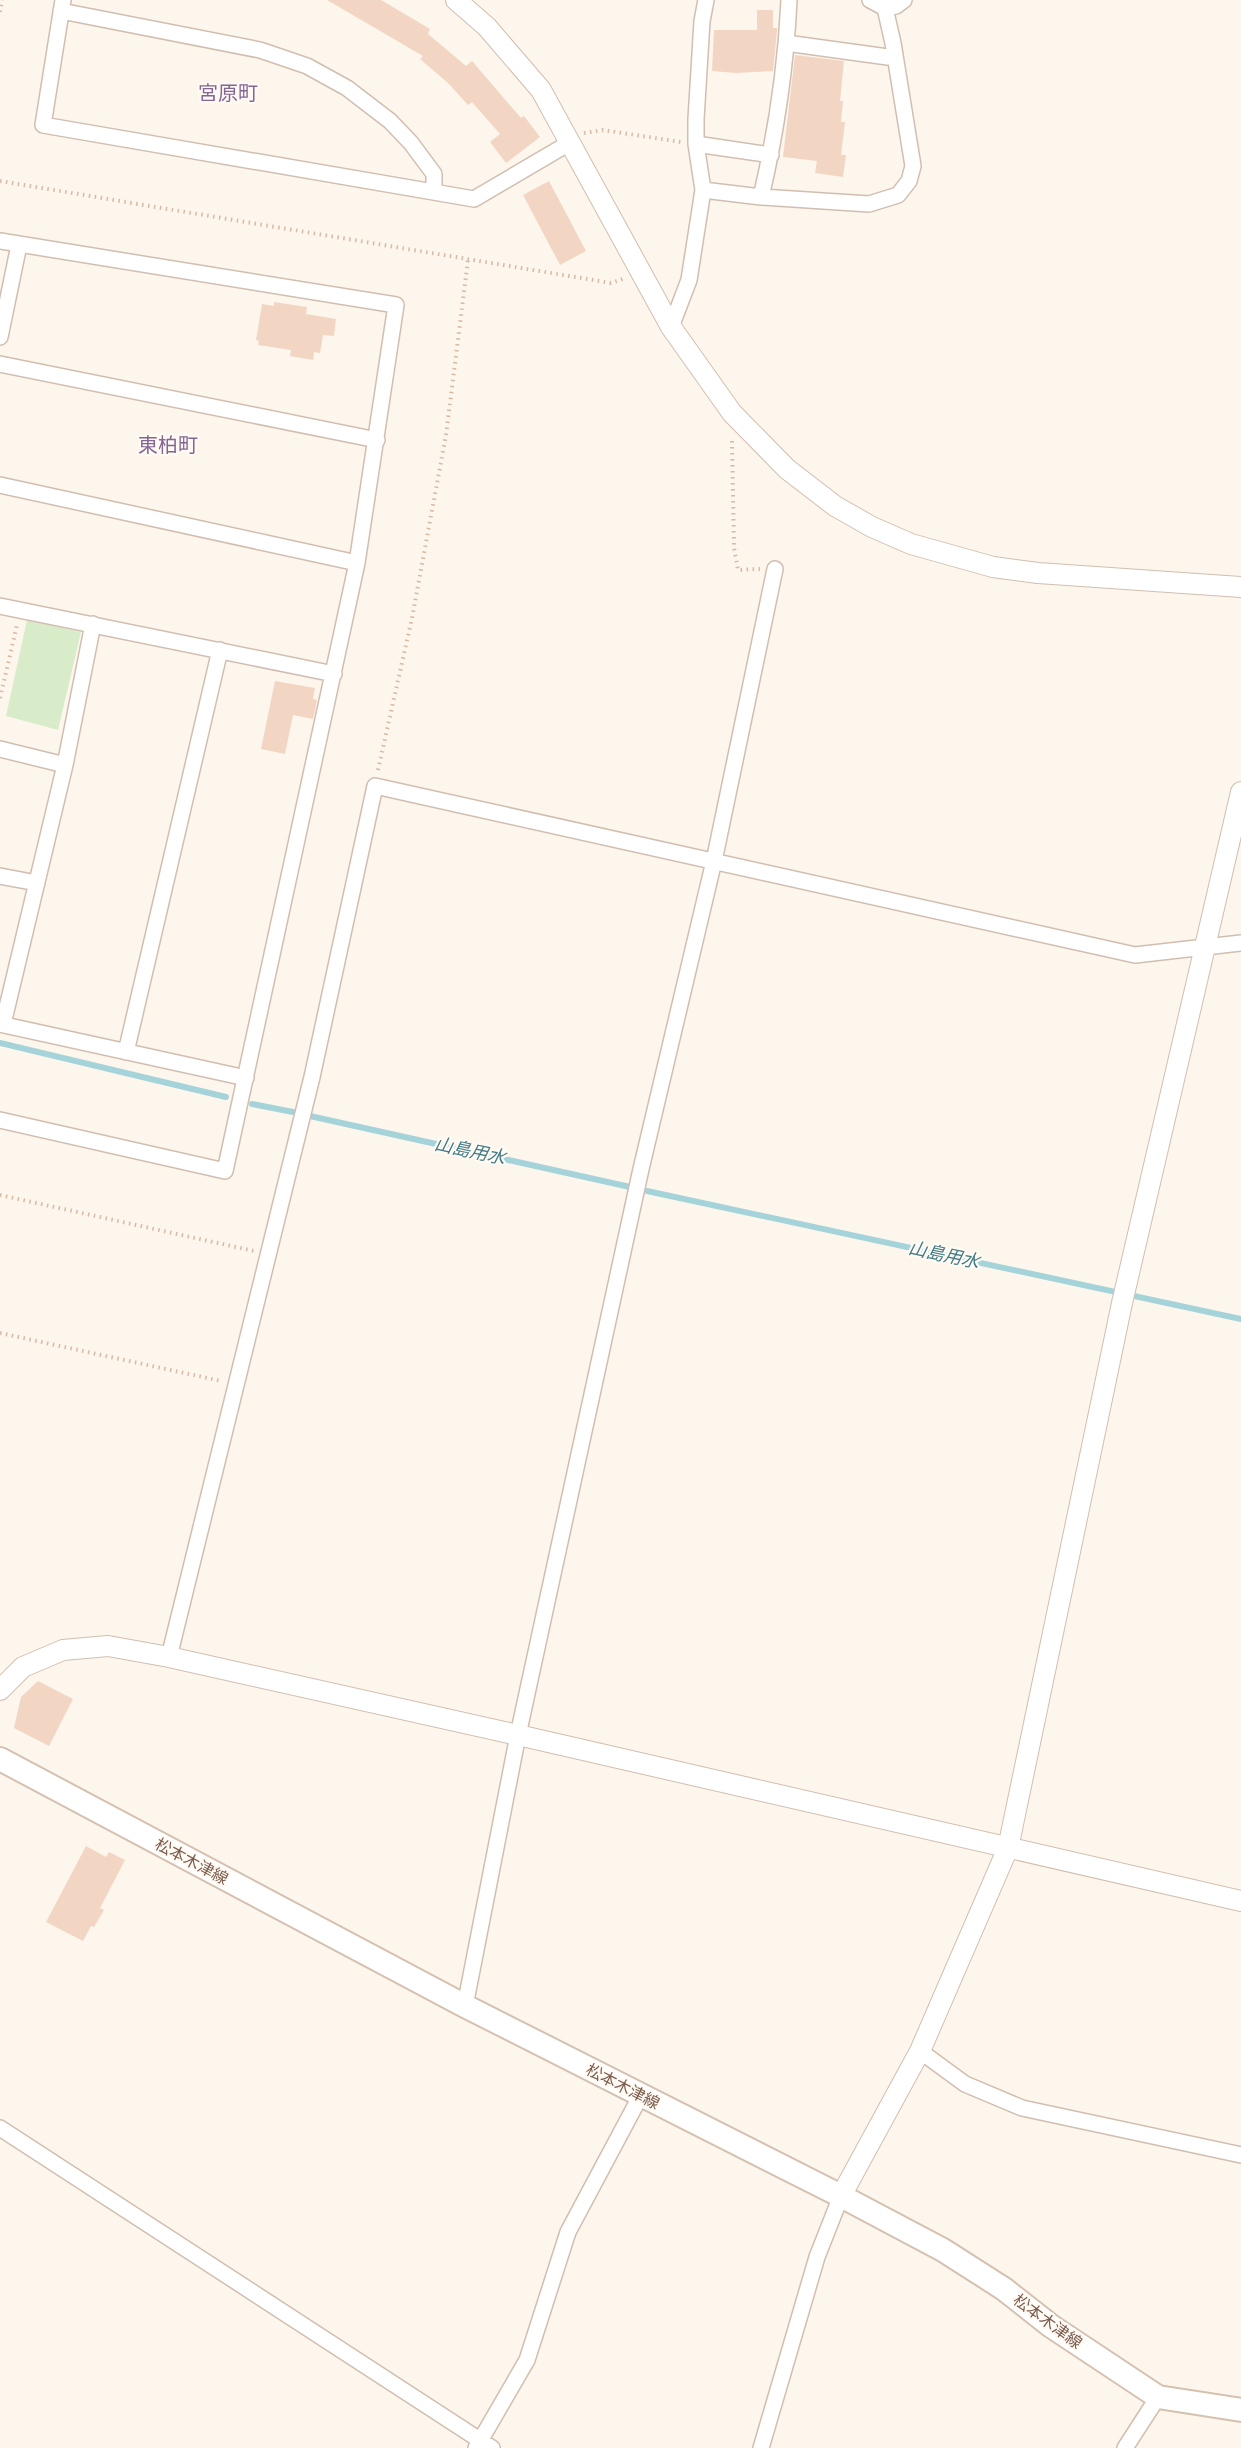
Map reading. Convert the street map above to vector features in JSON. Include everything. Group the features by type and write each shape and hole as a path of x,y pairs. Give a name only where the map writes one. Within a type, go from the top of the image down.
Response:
{"main road":[{"name":"松本木津線","path":"0,1759 465,2006 842,2196 943,2250 1004,2289 1051,2326 1158,2397 1241,2410"}],"street":[{"path":"456,0 517,58 541,90 671,327 732,413 787,469 835,506 872,527 911,544 993,567 1038,573 1241,588"},
{"path":"671,327 689,280 703,190 696,144 702,21 706,0"},
{"path":"761,197 771,155 786,43 789,0"},
{"path":"870,0 885,9 896,6 904,0"},
{"path":"434,191 434,174 424,158 390,121 347,88 307,66 260,50 62,5 43,125 474,199 571,141"},
{"path":"703,190 761,197 869,204 898,195 909,181 913,166 896,58 885,9"},
{"path":"786,43 896,58"},
{"path":"696,144 771,155"},
{"path":"0,241 396,305 357,563 225,1170 0,1120"},
{"path":"0,336 19,245"},
{"path":"0,364 376,440"},
{"path":"0,485 357,563"},
{"path":"465,2006 518,1735 641,1168 714,861 775,568"},
{"path":"0,606 334,674"},
{"path":"93,624 65,765 2,1024 246,1078"},
{"path":"126,1052 220,650"},
{"path":"0,749 65,765"},
{"path":"169,1657 312,1077 375,786 1136,955 1241,943"},
{"path":"761,2448 817,2257 842,2196 920,2051 1008,1848 1124,1294 1241,792"},
{"path":"0,876 37,883"},
{"path":"0,1689 23,1667 63,1650 108,1646 169,1657 518,1735 1241,1901"},
{"path":"920,2051 965,2084 1022,2108 1241,2155"},
{"path":"0,2128 483,2445 526,2360 568,2232 641,2095"},
{"path":"1125,2448 1158,2397"}],"path":[{"path":"0,12 2,0"},
{"path":"571,141 586,132 603,130 696,144"},
{"path":"0,181 611,283 643,275"},
{"path":"375,786 412,618 446,435 468,260"},
{"path":"732,413 734,548 738,570 775,568"},
{"path":"0,698 20,610"},
{"path":"0,1195 269,1254"},
{"path":"0,1333 237,1384"}],"green space":[{"path":"27,620 81,632 58,730 6,716"}],"building":[{"path":"327,0 381,0 430,29 428,34 466,66 472,61 521,118 524,116 540,137 506,163 490,142 500,134 472,102 468,105 448,83 420,59 423,56"},
{"path":"757,10 773,10 773,28 777,28 777,31 773,71 736,73 712,71 714,30 757,30"},
{"path":"795,55 844,61 840,101 843,101 841,122 845,122 841,155 846,155 843,177 815,173 817,161 783,157"},
{"path":"549,181 586,251 560,265 523,195"},
{"path":"274,302 307,307 306,314 336,319 334,336 323,335 320,353 314,352 313,360 290,356 291,350 258,345 259,341 256,340 262,304 274,306"},
{"path":"275,681 315,688 313,699 317,700 313,719 293,715 285,754 261,749"},
{"path":"38,1681 73,1699 49,1746 14,1728 21,1697"},
{"path":"86,1846 106,1857 109,1852 125,1860 100,1908 104,1910 83,1941 46,1922"}],"waterway":[{"name":"山島用水","path":"0,1043 226,1097"},
{"name":"山島用水","path":"252,1104 293,1112"},
{"name":"山島用水","path":"310,1116 630,1187"},
{"name":"山島用水","path":"647,1191 1241,1319"}],"district":[{"name":"宮原町","path":"228,93"},
{"name":"東柏町","path":"168,445"}]}
